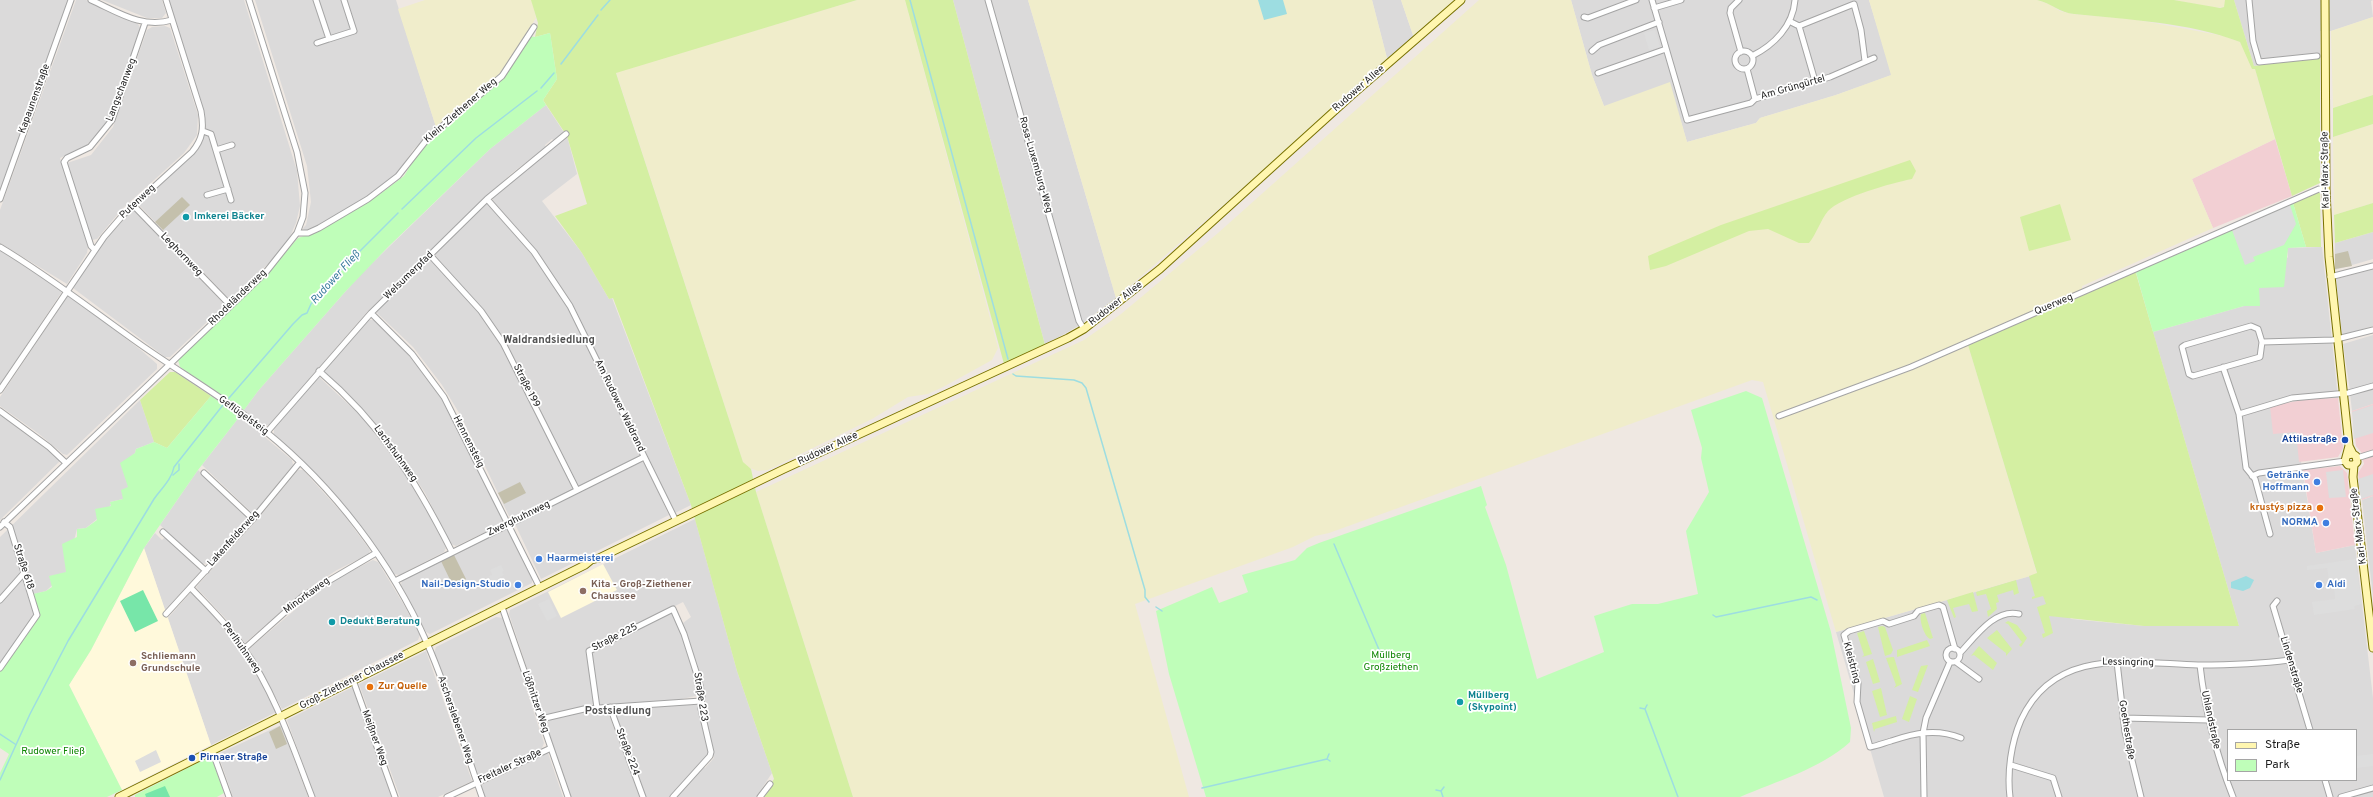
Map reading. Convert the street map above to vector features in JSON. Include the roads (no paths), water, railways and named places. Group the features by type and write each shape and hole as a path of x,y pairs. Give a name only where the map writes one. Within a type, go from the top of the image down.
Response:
{"street":[{"name":"Kapaunenstraße","path":"0,199 71,0"},
{"path":"91,0 145,23 157,24 172,20"},
{"path":"166,0 201,111 203,131 211,134 232,200"},
{"name":"Rhodeländerweg","path":"0,527 266,272 297,233 303,217 305,199 302,171 249,0"},
{"path":"316,0 329,39"},
{"path":"317,43 354,31 344,0"},
{"name":"Rosa-Luxemburg-Weg","path":"988,0 1079,321 1084,329"},
{"name":"Rudower Allee","path":"704,507 1068,338 1084,329 1160,269 1352,95 1461,0"},
{"path":"1584,17 1588,18 1636,0"},
{"path":"1598,73 1666,48 1652,0"},
{"path":"1654,8 1681,0"},
{"path":"1740,0 1731,8 1730,13 1741,52"},
{"path":"1752,56 1776,40 1789,20 1795,0"},
{"path":"2248,0 2253,41 2259,62 2317,56"},
{"name":"Karl-Marx-Straße","path":"2325,0 2326,189 2330,277 2373,648"},
{"path":"1799,26 1854,3 1861,30 1865,61"},
{"path":"1789,20 1799,26 1815,81"},
{"path":"1592,51 1599,45 1659,22"},
{"name":"Langschanweg","path":"95,250 91,246 65,161 90,147 112,120 145,23"},
{"name":"Klein-Ziethener Weg","path":"297,233 308,233 319,228 368,199 398,176 428,138 502,76 534,27"},
{"name":"Am Grüngürtel","path":"1666,48 1687,120 1751,103 1755,99 1854,69 1865,61 1874,58"},
{"path":"1741,52 1746,52 1752,56"},
{"path":"1741,52 1736,57 1736,64 1739,68 1747,69 1752,65 1752,56"},
{"path":"1747,69 1755,99"},
{"name":"Putenweg","path":"0,390 67,290 114,224 192,152 200,140 203,131"},
{"name":"Welsumerpfad","path":"267,432 371,313 487,199 566,134"},
{"path":"216,150 232,145"},
{"path":"207,195 228,188"},
{"name":"Querweg","path":"1779,416 1911,367 2218,231 2319,189 2326,189"},
{"name":"Am Rudower Waldrand","path":"487,199 519,233 557,286 676,521"},
{"name":"Leghornweg","path":"133,206 230,305"},
{"name":"Geflügelsteig","path":"0,247 67,290 267,432 300,462 337,502 376,553 394,581 427,643"},
{"name":"Straße 199","path":"430,255 481,311 503,344 578,490"},
{"path":"2330,277 2373,266"},
{"name":"Hennensteig","path":"371,313 412,354 440,391 462,429 540,588"},
{"path":"2251,326 2258,329 2262,342 2260,357 2190,375 2182,347 2251,326"},
{"path":"2262,342 2337,340 2373,330"},
{"path":"2223,367 2239,414 2246,468 2252,476 2270,534"},
{"name":"Lachshuhnweg","path":"319,371 368,418 390,446 424,497 452,552"},
{"path":"2239,414 2292,398 2343,394 2373,386"},
{"path":"0,411 49,446 66,463"},
{"path":"2252,476 2259,473 2351,460 2373,453"},
{"name":"Zwerghuhnweg","path":"394,581 644,457"},
{"name":"Lakenfelderweg","path":"166,614 254,519 300,462"},
{"path":"204,473 254,519"},
{"name":"Groß-Ziethener Chaussee","path":"119,797 540,588 585,565 591,560 599,558 704,507"},
{"name":"Straße 618","path":"0,668 37,615 10,527 4,522"},
{"path":"163,532 206,570"},
{"name":"Minorkaweg","path":"244,649 303,596 376,553"},
{"path":"0,600 24,573"},
{"name":"Perlhuhnweg","path":"191,588 225,623 244,649 265,684 281,716 312,797"},
{"name":"Lindenstraße","path":"2276,601 2273,606 2310,729"},
{"name":"Kleistring","path":"1955,649 1943,607 1939,605 1918,611 1914,616 1889,624 1883,621 1849,631 1844,635 1858,683 1857,702 1870,747 1923,733 1949,733 1961,738"},
{"name":"Lößnitzer Weg","path":"502,607 568,797"},
{"name":"Straße 223","path":"672,797 710,756 711,752 700,710 702,695 694,664 684,634 673,610"},
{"name":"Straße 225","path":"597,708 588,651 673,610"},
{"path":"1956,662 1960,658 1960,653 2000,615 2010,612 2019,614"},
{"name":"Ascherslebener Weg","path":"427,643 482,797"},
{"path":"1960,653 1955,649 1950,649 1946,653 1946,658 1950,662 1956,662 1979,679"},
{"name":"Lessingring","path":"2010,797 2012,751 2018,728 2028,707 2041,690 2056,677 2073,669 2100,662 2200,665 2260,664 2289,660"},
{"path":"1924,797 1923,733 1926,718 1950,662"},
{"name":"Goethestraße","path":"2117,662 2123,718 2130,757 2141,797"},
{"name":"Uhlandstraße","path":"2200,665 2209,720 2220,763 2233,797"},
{"name":"Meißner Weg","path":"353,680 395,797"},
{"path":"541,718 584,709 701,701"},
{"name":"Straße 224","path":"610,707 643,797"},
{"path":"2123,718 2209,720"},
{"name":"Freitaler Straße","path":"447,797 551,748"},
{"path":"212,750 229,797"},
{"path":"2011,765 2053,778 2059,797"},
{"path":"2325,781 2330,797"},
{"path":"760,797 770,784"},
{"path":"2341,797 2373,788"}],"water":[{"path":"1258,0 1283,0 1287,14 1264,20"},
{"path":"2246,576 2254,580 2250,588 2243,591 2231,588 2231,582"}],"waterway":[{"path":"601,10 610,0"},
{"path":"910,0 1008,359"},
{"path":"561,64 598,15"},
{"path":"541,88 554,73"},
{"name":"Rudower Fließ","path":"402,209 476,138 537,91"},
{"name":"Rudower Fließ","path":"229,398 293,324 302,315 307,313 311,304 330,281 398,213"},
{"path":"1013,374 1016,376 1074,380 1082,383 1086,388 1145,590 1145,597 1149,602"},
{"name":"Rudower Fließ","path":"0,780 30,714 68,641 154,499 169,480 174,467 223,405"},
{"name":"Rudower Fließ","path":"173,475 179,470 179,464"},
{"path":"1334,544 1380,652 1385,652"},
{"path":"1713,615 1716,617 1811,597 1817,600"},
{"path":"1156,607 1162,611"},
{"path":"1377,656 1380,652"},
{"path":"1647,705 1645,709 1678,797"},
{"path":"1640,708 1645,709"},
{"path":"0,734 15,744"},
{"path":"1327,759 1329,754"},
{"path":"1202,788 1327,759 1330,761"},
{"path":"1441,791 1444,787"},
{"path":"1436,790 1441,791 1443,797"}],"place":[{"name":"Imkerei Bäcker","path":"186,217"},
{"name":"Attilastraße","path":"2345,440"},
{"name":"Getränke Hoffmann","path":"2317,482"},
{"name":"krusty´s pizza","path":"2320,508"},
{"name":"NORMA","path":"2326,523"},
{"name":"Haarmeisterei","path":"539,559"},
{"name":"Nail-Design-Studio","path":"518,585"},
{"name":"Aldi","path":"2319,585"},
{"name":"Kita - Groß-Ziethener Chaussee","path":"583,591"},
{"name":"Dedukt Beratung","path":"332,622"},
{"name":"Schliemann Grundschule","path":"133,663"},
{"name":"Zur Quelle","path":"370,687"},
{"name":"Müllberg (Skypoint)","path":"1460,702"},
{"name":"Pirnaer Straße","path":"192,758"}],"district":[{"name":"Waldrandsiedlung","path":"549,341"},
{"name":"Postsiedlung","path":"618,712"}],"park label":[{"name":"Müllberg Großziethen","path":"1391,662"}]}
